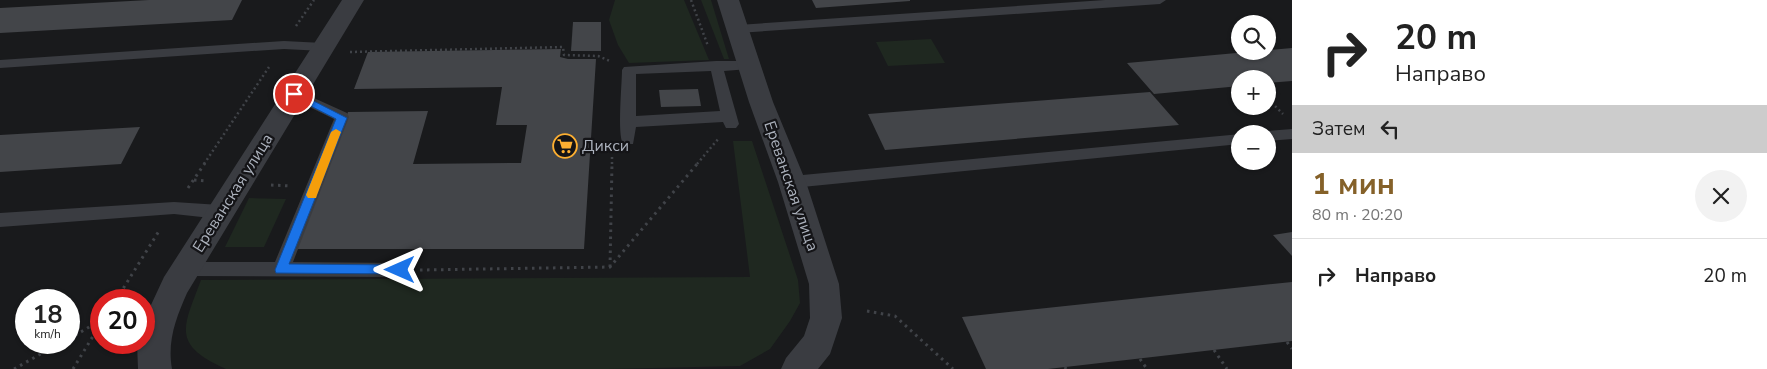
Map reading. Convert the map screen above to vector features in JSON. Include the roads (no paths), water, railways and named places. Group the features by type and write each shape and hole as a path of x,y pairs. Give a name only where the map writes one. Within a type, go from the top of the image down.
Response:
{"street":[{"name":"Ереванская улица","path":"154,369 152,358 156,325 186,269 353,0"},
{"name":"Ереванская улица","path":"728,0 749,65 792,182 824,284 826,318 818,344 804,367"}],"lane":[{"path":"738,29 1160,0"},
{"path":"0,64 284,45 321,50"},
{"path":"628,122 730,120 716,65"},
{"path":"628,140 629,70 749,65"},
{"path":"281,270 342,118 294,94"},
{"path":"1276,135 1292,134"},
{"path":"792,182 1231,140"},
{"path":"0,220 174,208 220,212"},
{"path":"186,269 400,270"}],"place":[{"name":"Дикси","path":"565,146"}]}
